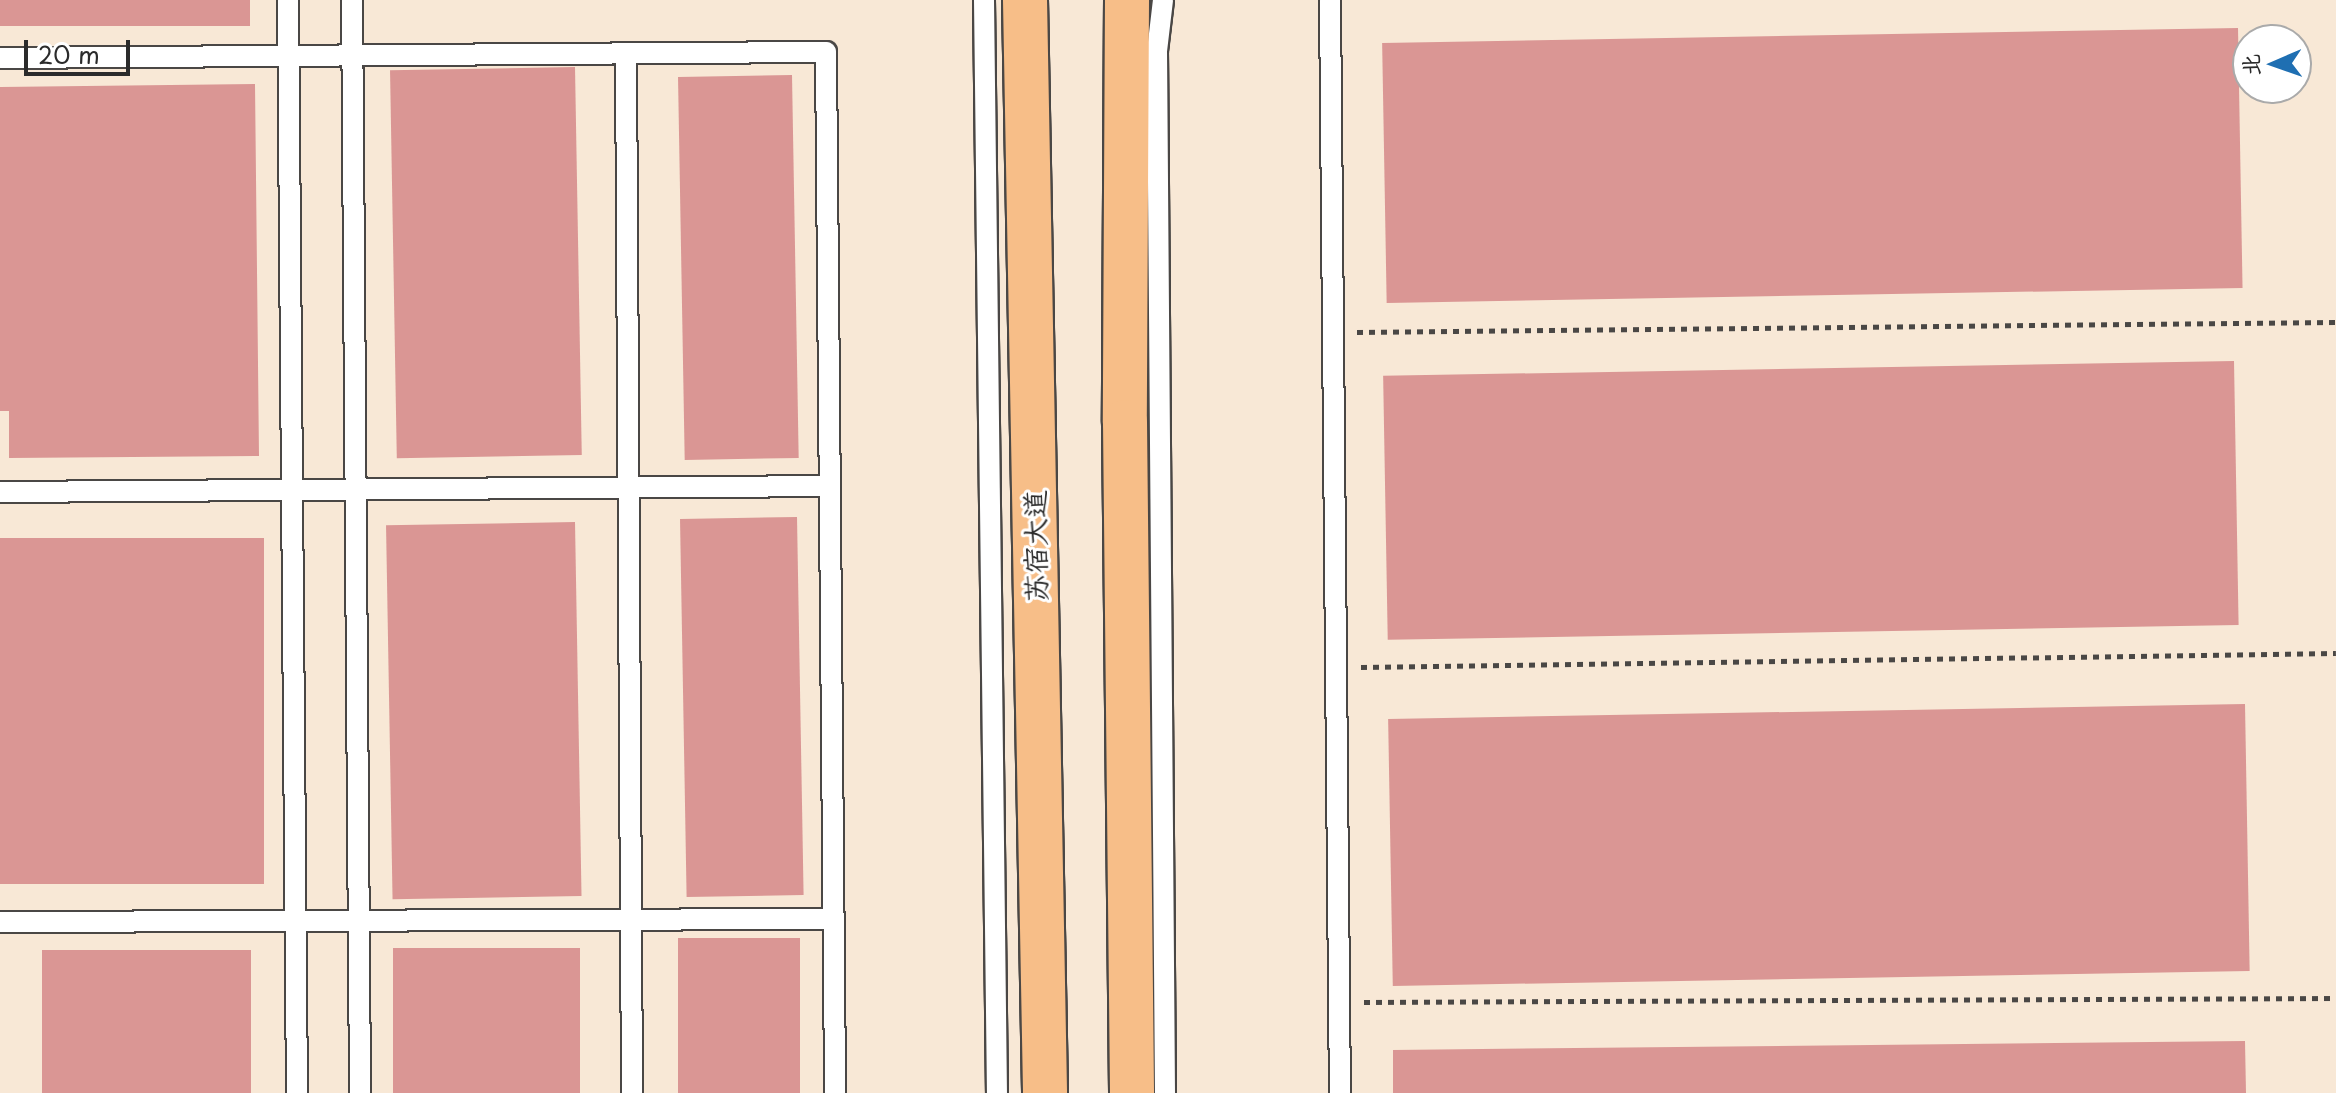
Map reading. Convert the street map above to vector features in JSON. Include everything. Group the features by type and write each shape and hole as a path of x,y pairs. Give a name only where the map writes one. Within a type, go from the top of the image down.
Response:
{"main road":[{"name":"苏宿大道","path":"1025,0 1045,1093"},
{"path":"1127,0 1125,422 1132,1093"}],"lane":[{"path":"288,0 297,1093"},
{"path":"352,0 360,1093"},
{"path":"984,0 997,1093"},
{"path":"1163,0 1157,51 1165,1093"},
{"path":"1330,0 1340,1093"},
{"path":"0,58 826,52 835,1093"},
{"path":"626,53 632,1093"},
{"path":"0,492 830,486"},
{"path":"0,922 834,919"}],"path":[{"path":"1332,332 2336,322"},
{"path":"1336,667 2336,653"},
{"path":"1339,1002 2336,998"}],"building":[{"path":"0,0 250,0 250,26 0,26"},
{"path":"2232,28 2232,104 2239,104 2243,288 1387,303 1382,43"},
{"path":"575,67 582,455 397,458 390,70"},
{"path":"792,75 799,458 685,460 678,77"},
{"path":"255,84 259,456 9,458 9,411 0,411 0,87"},
{"path":"2234,361 2239,625 1388,640 1383,376"},
{"path":"797,517 804,895 687,897 680,519"},
{"path":"575,522 582,896 393,899 386,525"},
{"path":"0,538 264,538 264,884 0,884"},
{"path":"2245,704 2250,971 1393,986 1388,719"},
{"path":"678,938 800,938 800,1093 678,1093"},
{"path":"393,948 580,948 580,1093 393,1093"},
{"path":"42,950 251,950 251,1093 42,1093"},
{"path":"2245,1041 2246,1093 1393,1093 1393,1050"}]}
